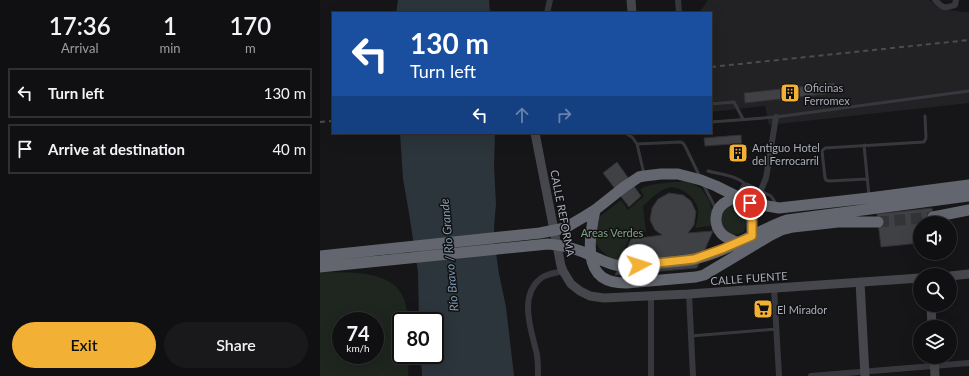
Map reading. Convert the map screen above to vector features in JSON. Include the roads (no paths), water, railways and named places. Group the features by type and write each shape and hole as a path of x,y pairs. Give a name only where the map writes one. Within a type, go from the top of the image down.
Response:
{"highway":[{"path":"320,267 456,248 556,231 565,228 595,210 624,187 639,177 644,176 661,174 704,175 716,186 750,203 779,208 969,185"},
{"path":"737,196 722,205 717,211 716,226 721,234 738,243"},
{"path":"320,256 548,244 568,247 615,265 626,266 694,259 738,243 787,220 969,196"},
{"path":"750,203 752,236"},
{"path":"595,210 590,242 591,255 595,269 603,278 610,281 626,283 704,275 771,235 781,230 793,227 838,222 878,222"},
{"path":"934,216 969,210"}],"street":[{"path":"547,12 550,0"},
{"path":"631,0 632,12"},
{"path":"678,0 679,12"},
{"path":"934,0 942,7 946,8 955,5 956,0"},
{"path":"761,190 766,178 776,116"},
{"name":"CALLE REFORMA","path":"535,134 559,258 563,271 572,284 580,291"},
{"path":"538,376 537,356 527,308 529,296 532,288 539,279 563,271"},
{"path":"957,275 969,274"},
{"name":"CALLE FUENTE","path":"580,291 590,296 604,298 689,294 913,278"},
{"path":"860,282 865,374"},
{"path":"774,288 779,376"},
{"path":"689,294 693,376"},
{"path":"650,296 651,376"},
{"path":"811,376 865,374 969,363"}],"lane":[{"path":"712,122 776,116 969,91"},
{"path":"712,104 734,102 744,119"},
{"path":"867,179 826,180 822,151 825,148 924,142 926,138 924,116"},
{"path":"627,134 632,137 637,144 644,176"},
{"path":"637,144 683,143 704,175 717,211"},
{"path":"864,145 869,198"},
{"path":"704,175 736,178 741,180 745,184 761,190 771,196 779,208"},
{"path":"737,196 745,184"},
{"path":"691,336 776,330"}],"water":[{"path":"398,0 489,0 490,12 396,12"},
{"name":"Río Bravo / Rio Grande","path":"400,134 495,134 495,246 506,307 514,376 422,376 421,364 444,364 444,312 419,312 418,272 403,179"}],"tunnel":[{"path":"878,222 913,219"}],"railway":[{"path":"712,67 969,40"},
{"path":"320,122 332,121"}],"place":[{"name":"Oficinas Ferromex","path":"790,93"},
{"name":"Antiguo Hotel del Ferrocarril","path":"738,153"},
{"name":"El Mirador","path":"763,309"}],"park label":[{"name":"Areas Verdes","path":"612,232"}]}
